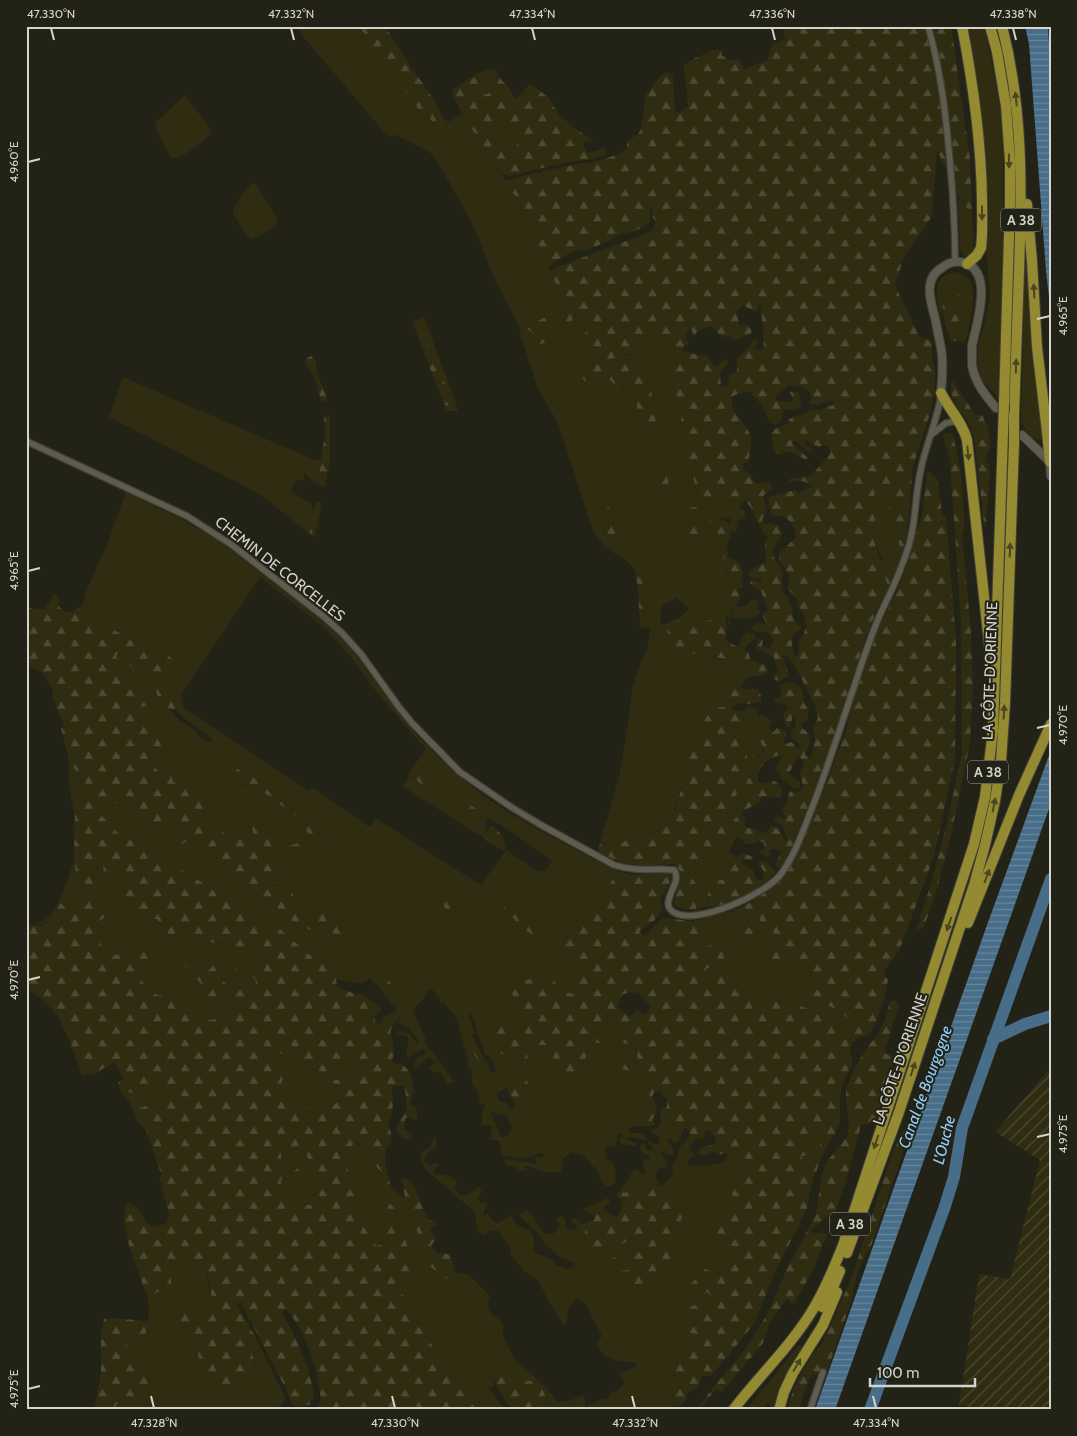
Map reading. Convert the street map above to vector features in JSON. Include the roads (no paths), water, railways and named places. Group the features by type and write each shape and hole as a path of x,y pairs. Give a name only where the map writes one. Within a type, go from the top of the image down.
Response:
{"highway":[{"path":"962,26 977,120 982,182 980,248 977,255 967,264"},
{"name":"LA CÔTE-D'ORIENNE","path":"733,1410 811,1313 827,1286 843,1245 974,844 985,797 990,764 994,699 1003,432 1000,405 1010,161 1006,106 997,52 990,26"},
{"name":"LA CÔTE-D'ORIENNE","path":"741,1410 802,1336 831,1292 898,1115 974,885 995,801 1001,761 1005,704 1021,215 1018,118 1010,62 1002,26"},
{"path":"1018,118 1032,261 1036,347 1048,432 1050,462"},
{"path":"942,393 967,440 988,622 994,699"},
{"path":"941,986 1019,795 1051,724"},
{"path":"779,1410 784,1392 793,1373 820,1330 832,1306 856,1228"}],"main road":[{"path":"942,393 942,349 929,288 931,279 937,270 955,261 963,262 972,267 978,275 982,289 972,348 974,372 982,392 1000,405"},
{"path":"1022,435 1050,462 1051,476"}],"street":[{"path":"928,26 938,66 944,104 954,209 955,261"},
{"path":"930,437 942,393"},
{"path":"930,437 946,423 958,421"},
{"name":"CHEMIN DE CORCELLES","path":"26,441 187,516 232,545 297,595 342,633 361,654 408,718 460,772 511,808 614,865 644,870 674,870 677,878 668,901 670,910 682,916 696,915 738,904 764,890 779,877 789,862 812,808 841,730 868,645 880,614 897,581 903,563 912,532 920,470 930,437"},
{"path":"810,1410 824,1372"}],"water":[{"path":"1025,26 1048,26 1051,76 1051,314 1029,44"},
{"path":"1051,750 1051,803 835,1410 815,1410 987,925"}],"waterway":[{"name":"L'Ouche","path":"870,1410 944,1209 954,1177 962,1128 1051,879"},
{"path":"993,1039 1025,1024 1051,1016"}],"water label":[{"name":"Canal de Bourgogne","path":"925,1087"}]}
